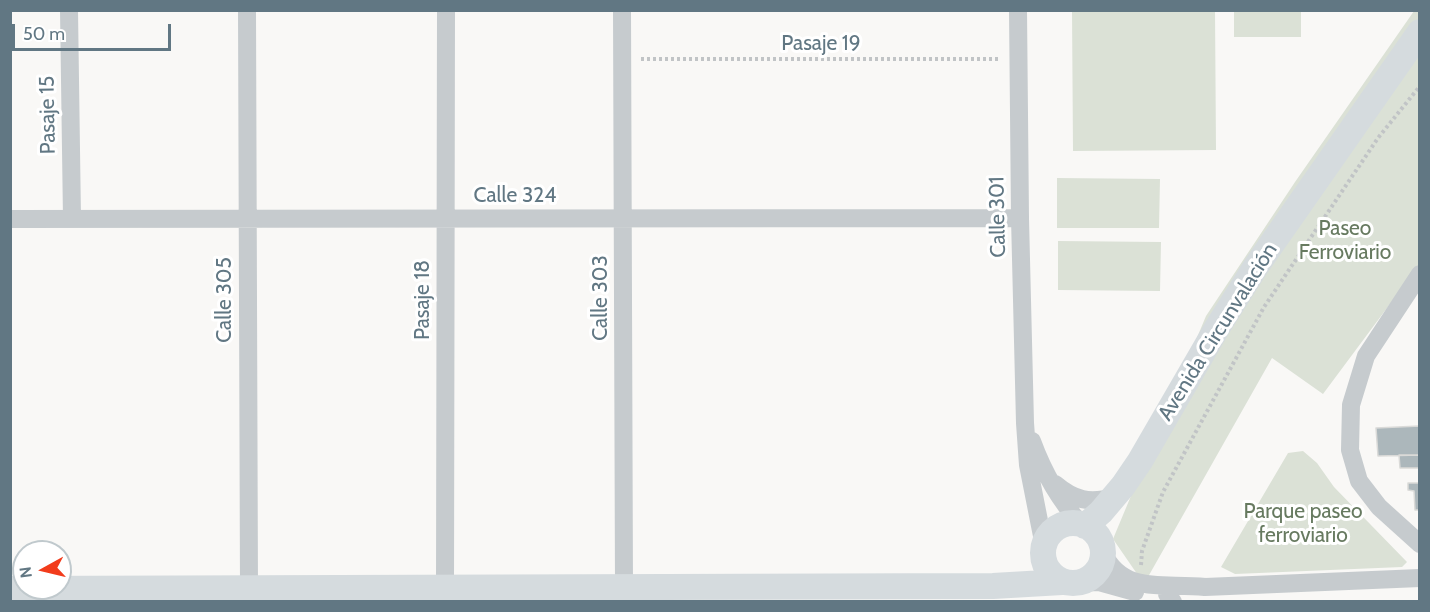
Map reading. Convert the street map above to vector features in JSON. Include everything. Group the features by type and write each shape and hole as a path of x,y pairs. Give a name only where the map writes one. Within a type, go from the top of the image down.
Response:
{"street":[{"name":"Pasaje 15","path":"69,10 72,219"},
{"name":"Calle 305","path":"247,10 249,589"},
{"name":"Pasaje 18","path":"446,10 446,589"},
{"name":"Calle 303","path":"622,10 624,585"},
{"name":"Calle 301","path":"1018,10 1025,423 1030,476 1043,550"},
{"name":"Avenida Circunvalación","path":"1070,583 1085,581 1098,570 1093,520 1118,492 1140,461 1217,328 1255,268 1419,32"},
{"name":"Calle 324","path":"10,219 1020,218"},
{"path":"1419,274 1366,356 1350,405 1350,450 1359,481 1379,507 1419,544"},
{"name":"Calle 301","path":"1025,423 1048,478 1068,509 1093,536 1109,565 1126,579 1140,583"},
{"path":"1048,478 1065,492 1083,500 1099,501 1118,492"},
{"name":"Avenida Circunvalación","path":"979,585 1026,569 1043,550 1053,530 1062,525 1093,536"},
{"path":"1043,550 1048,571 1070,583"},
{"path":"10,589 446,589 624,585 979,585 1099,582 1131,591 1184,594 1419,578"},
{"path":"1140,583 1184,594"}],"path":[{"name":"Pasaje 19","path":"623,59 1019,59"},
{"path":"1140,583 1142,551 1163,492 1264,307 1378,138 1419,86"}],"green space":[{"path":"1072,11 1215,11 1216,150 1073,151"},
{"path":"1234,11 1301,11 1301,37 1234,37"},
{"name":"Paseo Ferroviario","path":"1414,11 1419,11 1419,265 1323,394 1272,358 1144,584 1113,539 1206,316 1295,182"},
{"path":"1057,178 1160,179 1159,228 1057,228"},
{"path":"1058,241 1161,242 1160,291 1058,290"},
{"name":"Parque paseo ferroviario","path":"1303,451 1317,463 1334,487 1407,562 1402,567 1235,574 1221,567 1288,453"}],"building":[{"path":"1420,426 1420,455 1378,456 1376,428"},
{"path":"1399,455 1420,455 1420,468 1400,468"},
{"path":"1408,483 1420,483 1420,510 1415,510 1414,491 1408,490"}]}
